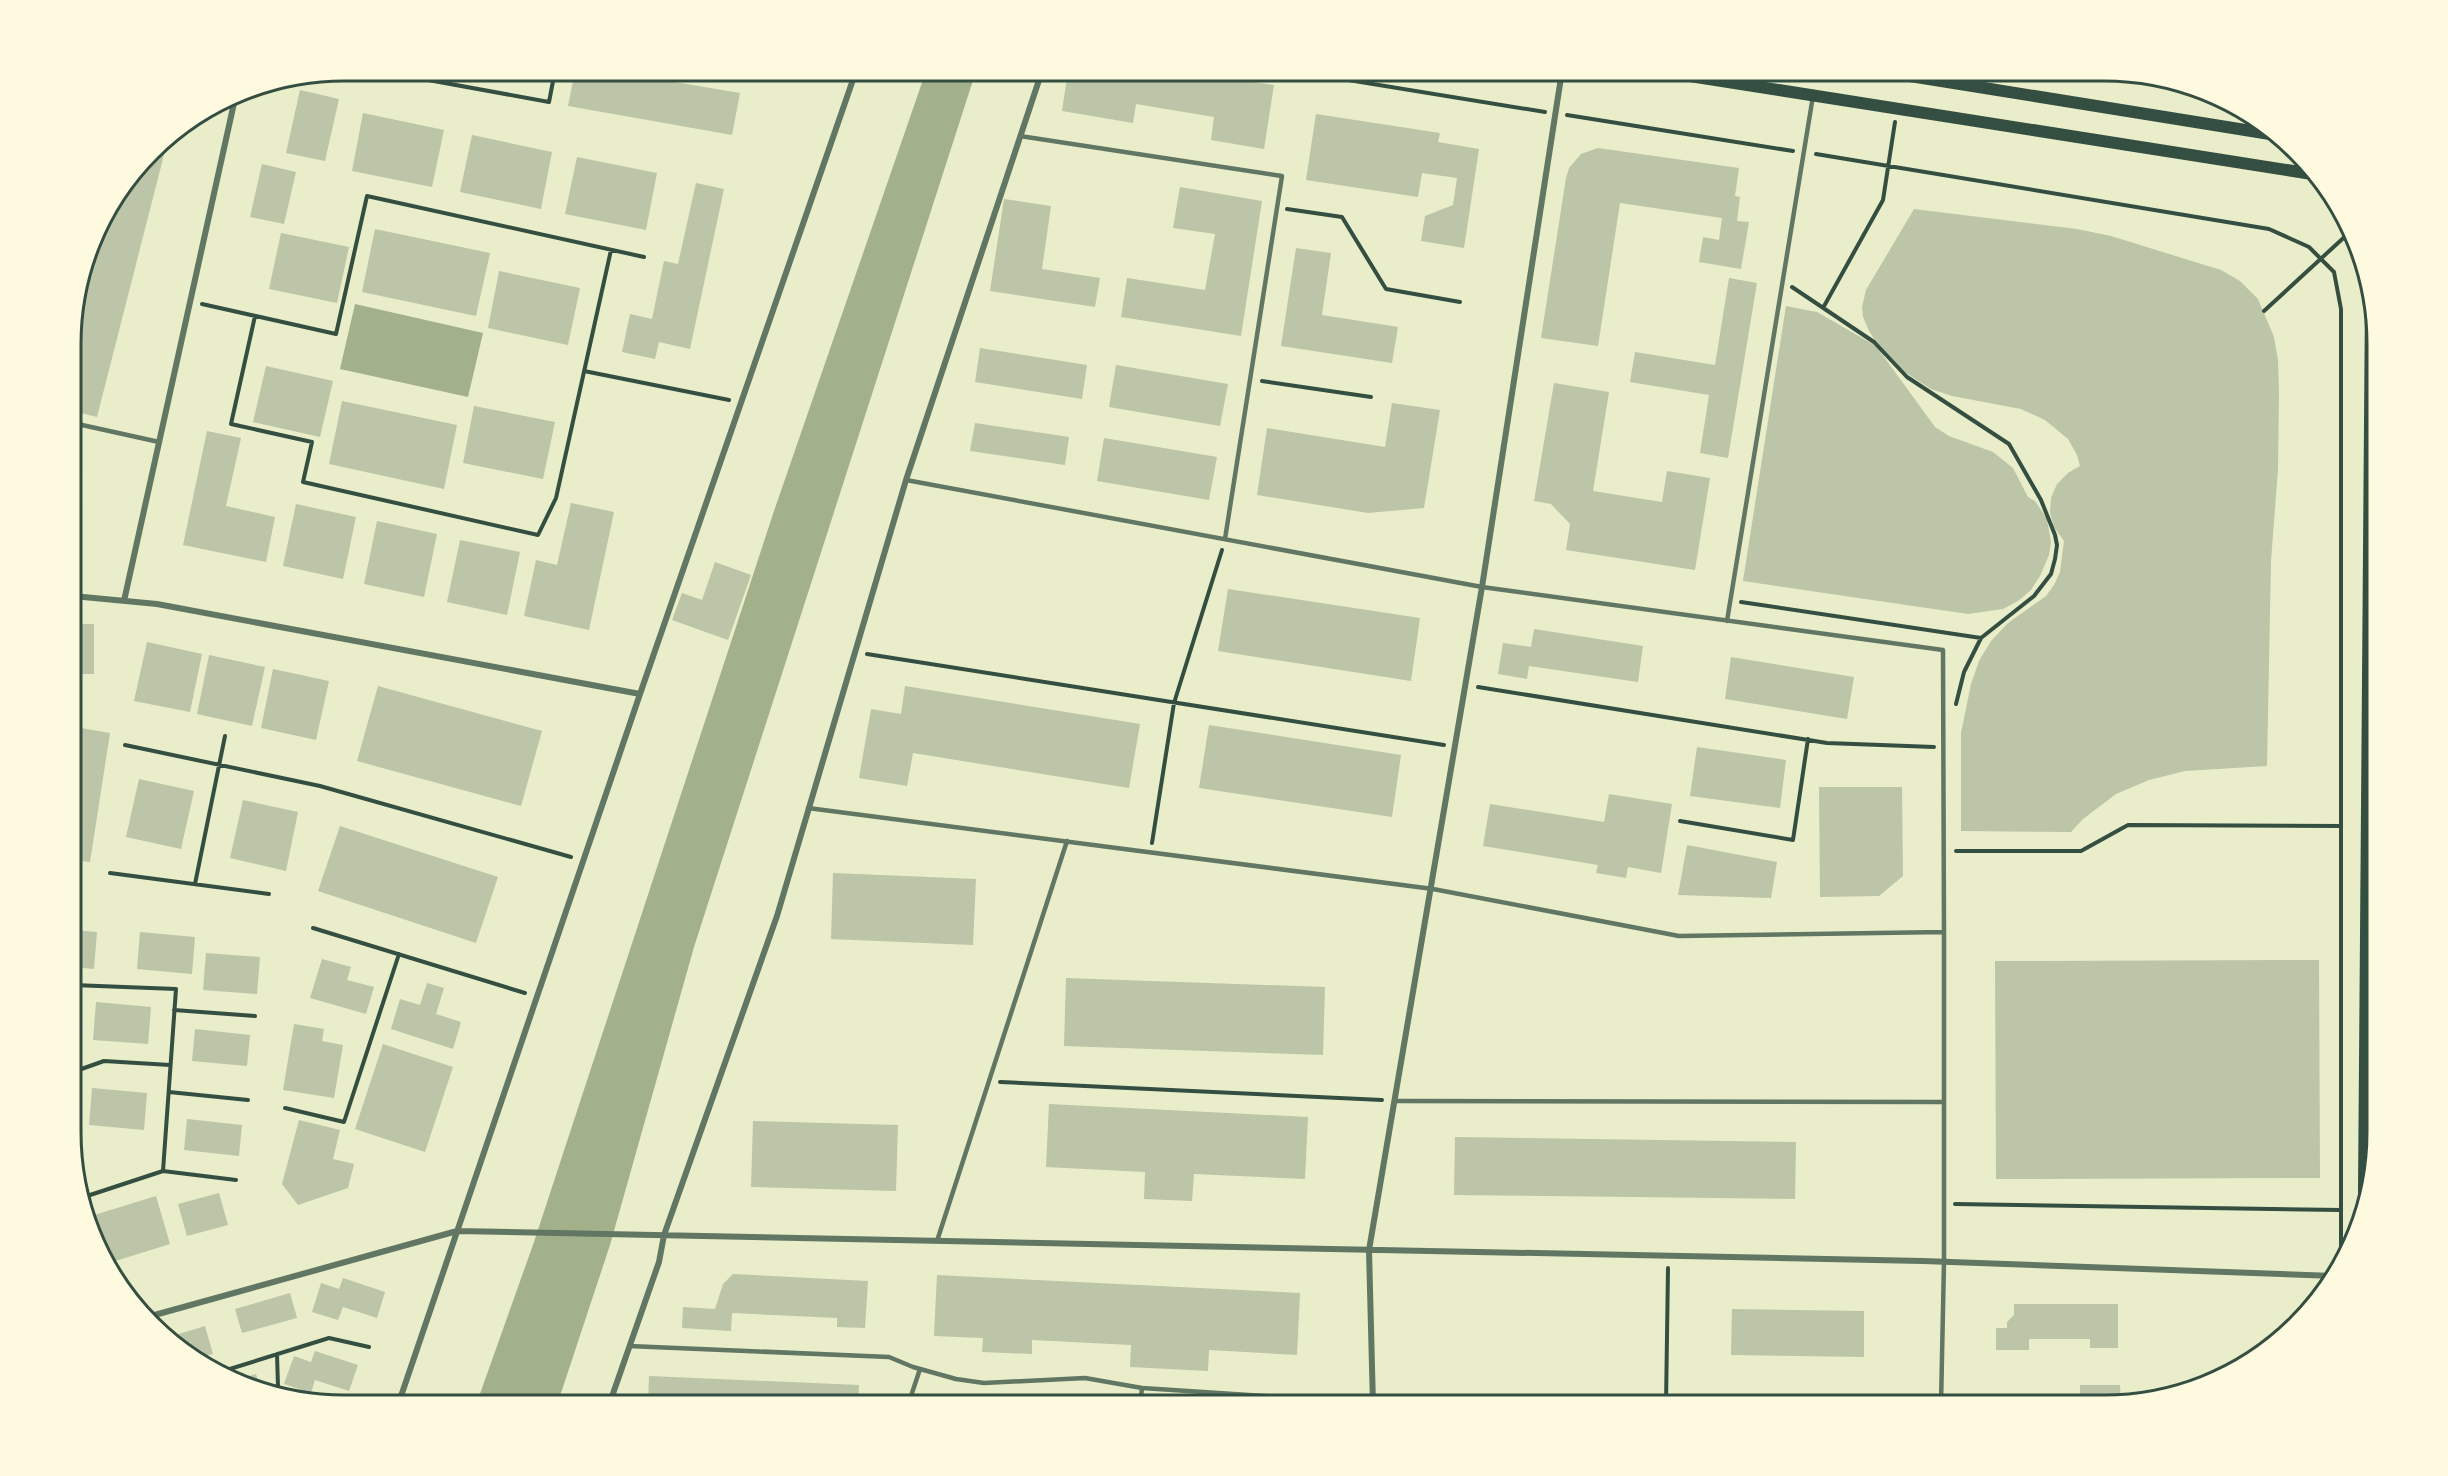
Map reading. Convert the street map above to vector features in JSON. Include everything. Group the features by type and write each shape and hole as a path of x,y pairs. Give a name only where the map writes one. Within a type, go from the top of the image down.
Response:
{"main road":[{"path":"1724,81 2303,173"},
{"path":"1946,81 2260,132"},
{"path":"2364,1171 2367,808"}],"street":[{"path":"402,1395 640,694 852,81"},
{"path":"612,1395 659,1262 664,1235 777,916 906,480 1038,81"},
{"path":"1373,1395 1369,1250 1466,685 1560,81"},
{"path":"124,601 233,105"},
{"path":"81,597 157,604 640,694"},
{"path":"155,1315 457,1231 1944,1262 2325,1276"}],"lane":[{"path":"1727,621 1813,96"},
{"path":"1019,136 1282,176 1225,539"},
{"path":"81,425 159,442"},
{"path":"906,480 1482,587 1943,650 1944,1262 1941,1395"},
{"path":"808,808 1431,888 1679,936 1944,932"},
{"path":"938,1241 1067,842"},
{"path":"1395,1101 1944,1102"},
{"path":"629,1346 889,1357 956,1379 984,1383 1085,1378 1142,1388 1243,1395"},
{"path":"911,1395 920,1369"},
{"path":"1141,1395 1142,1388"}],"path":[{"path":"438,81 549,102 553,81"},
{"path":"1360,81 1888,165 2269,229 2309,246 2334,273 2341,309 2341,1246"},
{"path":"1823,308 1883,200 1897,109"},
{"path":"190,302 336,334 367,196 644,257"},
{"path":"1277,207 1342,217 1386,289 1460,302"},
{"path":"2264,311 2344,237"},
{"path":"255,316 231,424 312,442 303,482 538,535 556,498 611,250"},
{"path":"1783,280 1874,342 1907,377 2009,444 2041,500 2057,545 2050,574 2034,596 1981,638 1964,672 1956,705"},
{"path":"584,371 741,402"},
{"path":"1250,379 1371,398"},
{"path":"1151,852 1174,703 1225,539"},
{"path":"1731,601 1981,638"},
{"path":"855,652 1455,747"},
{"path":"1466,685 1827,743 1943,748"},
{"path":"195,884 225,736"},
{"path":"1680,821 1793,840 1808,740"},
{"path":"125,745 320,786 584,861"},
{"path":"1944,851 2081,851 2128,825 2341,826"},
{"path":"1956,840 1956,851"},
{"path":"110,873 269,894"},
{"path":"313,928 537,996"},
{"path":"285,1108 344,1122 399,954"},
{"path":"81,984 176,990 163,1171"},
{"path":"174,1010 255,1016"},
{"path":"81,1069 104,1061 170,1065"},
{"path":"989,1081 1395,1101"},
{"path":"169,1092 248,1100"},
{"path":"89,1195 163,1171 236,1180"},
{"path":"1944,1204 2341,1210"},
{"path":"1666,1395 1668,1256"},
{"path":"230,1369 329,1338 369,1347"},
{"path":"277,1354 278,1387"}],"shaded area":[{"path":"923,81 973,81 694,947 610,1245 560,1395 480,1395 534,1242 773,514"},
{"path":"355,304 483,333 468,397 340,369"}],"building":[{"path":"573,81 669,81 740,93 732,135 568,106"},
{"path":"1066,81 1248,81 1274,85 1264,149 1211,140 1214,117 1136,104 1133,123 1062,111"},
{"path":"300,90 339,99 325,161 286,153"},
{"path":"363,113 444,130 432,187 352,171"},
{"path":"1316,114 1440,133 1438,142 1479,149 1464,248 1421,241 1425,216 1453,205 1457,178 1422,173 1418,197 1306,180"},
{"path":"472,135 552,152 541,209 460,192"},
{"path":"1598,148 1739,168 1735,196 1740,197 1737,221 1749,222 1741,269 1699,262 1703,237 1719,240 1722,218 1620,203 1598,346 1541,338 1569,168 1581,154"},
{"path":"165,152 97,417 81,413 83,309 90,276 101,243 116,212 135,184"},
{"path":"577,157 657,173 646,230 565,214"},
{"path":"262,164 296,172 284,224 250,217"},
{"path":"696,183 724,189 690,349 659,342 655,359 622,352 630,314 652,319 664,261 678,264"},
{"path":"1180,187 1262,201 1241,336 1121,317 1127,278 1205,290 1215,234 1173,228"},
{"path":"1004,199 1051,206 1042,269 1100,278 1095,307 990,291"},
{"path":"1914,209 2077,229 2111,236 2221,270 2240,281 2258,299 2274,337 2278,360 2279,392 2278,469 2271,561 2267,766 2185,771 2149,780 2116,794 2083,819 2071,832 1961,831 1961,733 1971,684 1979,661 1991,641 2008,623 2046,596 2054,585 2060,572 2064,541 2054,527 2050,513 2051,498 2057,484 2068,473 2080,466 2068,439 2045,420 2021,409 1952,396 1931,389 1906,373 1878,345 1863,317 1862,307 1866,290"},
{"path":"375,229 490,253 476,316 362,292"},
{"path":"281,233 349,247 337,303 269,289"},
{"path":"1296,248 1331,253 1322,315 1398,327 1392,363 1281,346"},
{"path":"499,271 580,288 568,345 488,328"},
{"path":"1729,278 1757,283 1728,458 1700,453 1709,395 1630,382 1635,352 1715,365"},
{"path":"1786,306 1817,312 1876,346 1935,427 1949,436 1993,452 2013,468 2028,497 2035,501 2047,519 2051,542 2049,555 2040,576 2031,590 2018,601 2003,609 1968,614 1743,581"},
{"path":"980,348 1087,365 1082,399 975,382"},
{"path":"1116,365 1228,384 1220,426 1109,407"},
{"path":"266,366 333,381 320,437 253,422"},
{"path":"1554,383 1609,392 1593,491 1662,502 1667,471 1710,478 1695,570 1566,550 1570,524 1551,504 1534,501"},
{"path":"342,401 457,425 444,489 329,464"},
{"path":"1392,403 1440,410 1424,508 1368,513 1257,495 1267,428 1385,447"},
{"path":"474,406 555,422 543,479 463,463"},
{"path":"975,423 1069,437 1065,465 970,451"},
{"path":"207,431 241,438 226,506 275,517 266,562 183,545"},
{"path":"1104,438 1217,457 1209,500 1097,481"},
{"path":"571,503 614,512 589,630 524,616 536,560 557,565"},
{"path":"296,504 356,517 343,579 283,566"},
{"path":"377,521 437,534 424,597 364,584"},
{"path":"460,540 520,552 507,615 447,602"},
{"path":"715,562 751,575 728,640 672,620 682,593 702,600"},
{"path":"1228,589 1420,618 1411,681 1218,651"},
{"path":"81,624 94,624 94,674 81,674"},
{"path":"1534,629 1643,646 1638,682 1529,666 1527,679 1498,674 1503,643 1531,647"},
{"path":"147,642 202,654 190,712 134,701"},
{"path":"209,655 265,667 252,726 197,714"},
{"path":"1731,657 1854,677 1847,719 1725,699"},
{"path":"273,669 329,681 316,740 261,728"},
{"path":"378,686 542,731 521,806 357,761"},
{"path":"905,686 1140,724 1129,788 913,753 907,786 859,778 871,709 901,714"},
{"path":"1209,725 1401,755 1392,817 1199,788"},
{"path":"81,728 110,733 90,862 81,861"},
{"path":"1697,747 1786,760 1780,808 1690,796"},
{"path":"139,779 194,791 181,849 126,837"},
{"path":"1819,787 1902,787 1903,876 1879,896 1820,897"},
{"path":"1609,794 1672,804 1661,873 1628,867 1626,878 1596,873 1598,865 1483,846 1490,804 1604,822"},
{"path":"243,800 298,812 286,871 230,858"},
{"path":"340,826 498,877 476,943 318,891"},
{"path":"1687,845 1777,862 1771,898 1678,895"},
{"path":"833,873 976,879 973,945 831,939"},
{"path":"81,931 97,932 94,969 81,968"},
{"path":"140,932 195,937 192,974 137,969"},
{"path":"206,953 260,957 257,994 203,990"},
{"path":"322,959 351,967 347,980 374,987 366,1014 310,998"},
{"path":"2319,960 2320,1178 1996,1179 1995,961"},
{"path":"1066,978 1325,987 1323,1055 1064,1046"},
{"path":"427,983 444,988 436,1014 461,1022 453,1049 391,1029 400,999 420,1005"},
{"path":"96,1002 151,1007 148,1044 93,1040"},
{"path":"294,1024 324,1029 322,1041 343,1045 334,1098 283,1090"},
{"path":"195,1029 250,1035 247,1066 192,1061"},
{"path":"383,1044 453,1067 425,1152 355,1129"},
{"path":"92,1088 147,1093 144,1130 89,1125"},
{"path":"1049,1104 1308,1117 1305,1179 1194,1174 1192,1201 1144,1199 1145,1172 1046,1167"},
{"path":"187,1119 242,1125 239,1156 184,1150"},
{"path":"299,1120 340,1130 333,1159 354,1164 348,1188 298,1205 282,1184"},
{"path":"753,1121 898,1125 896,1191 751,1187"},
{"path":"1455,1137 1796,1142 1795,1199 1454,1195"},
{"path":"219,1193 228,1225 187,1236 178,1204"},
{"path":"156,1196 170,1244 115,1261 94,1215"},
{"path":"733,1274 868,1281 865,1328 837,1327 837,1318 732,1313 731,1331 682,1328 683,1307 715,1309 723,1284"},
{"path":"937,1275 1300,1293 1297,1355 1209,1350 1208,1371 1130,1367 1131,1345 1032,1340 1032,1354 982,1352 983,1338 934,1336"},
{"path":"343,1278 385,1292 377,1318 343,1307 338,1320 312,1312 321,1283 339,1289"},
{"path":"290,1293 297,1318 242,1333 235,1309"},
{"path":"2014,1304 2118,1304 2118,1348 2090,1348 2090,1339 2029,1339 2029,1350 1996,1350 1996,1328 2007,1328 2007,1322 2014,1315"},
{"path":"1732,1309 1864,1311 1864,1357 1731,1355"},
{"path":"205,1326 213,1354 205,1356 176,1335"},
{"path":"315,1351 358,1365 349,1391 315,1380 311,1393 284,1384 294,1356 311,1362"},
{"path":"256,1374 258,1381 247,1377"},
{"path":"649,1376 859,1385 858,1395 648,1395"},
{"path":"2080,1385 2120,1385 2120,1394 2080,1395"}]}
